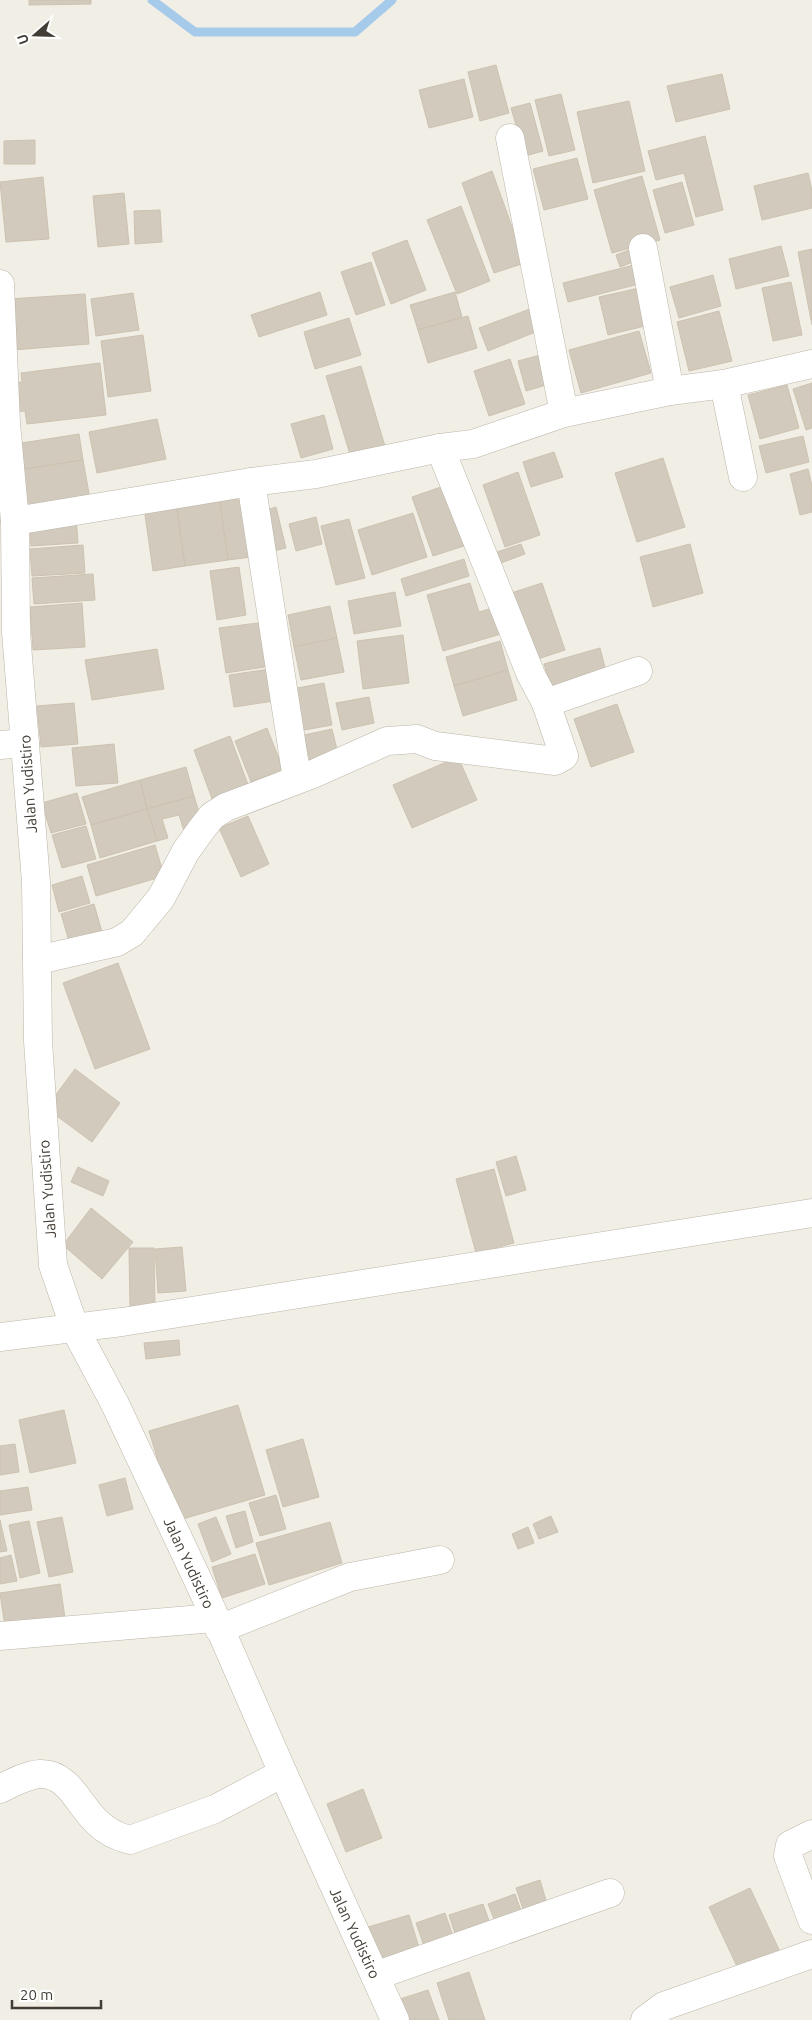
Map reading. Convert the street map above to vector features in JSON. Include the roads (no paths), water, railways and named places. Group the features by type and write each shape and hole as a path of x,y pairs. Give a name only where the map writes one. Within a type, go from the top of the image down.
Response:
{"street":[{"path":"510,138 564,413"},
{"path":"642,248 670,391"},
{"name":"Jalan Yudistiro","path":"0,284 3,423 15,521 8,552 16,632 12,744 36,882 38,1041 52,1265 75,1329 115,1404 217,1623 395,2020"},
{"path":"15,521 251,482 316,474 440,448 472,444 564,413 670,391 724,384 812,364"},
{"path":"724,384 743,477"},
{"path":"38,960 117,942 132,933 161,898 186,851 212,816 226,807 313,774 387,741 417,739 436,746 555,761 564,756 546,702 531,675 440,448"},
{"path":"251,482 297,779"},
{"path":"546,702 638,671"},
{"path":"0,1337 75,1329 812,1213"},
{"path":"0,1636 217,1623 350,1577 440,1560"},
{"path":"0,1789 18,1780 41,1774 65,1782 96,1822 119,1838 130,1840 215,1810 283,1773"},
{"path":"812,1834 790,1845 788,1856 812,1920"},
{"path":"375,1976 610,1893"},
{"path":"645,2020 664,2006 812,1954"}],"waterway":[{"path":"152,0 195,32 355,32 392,0"}]}
